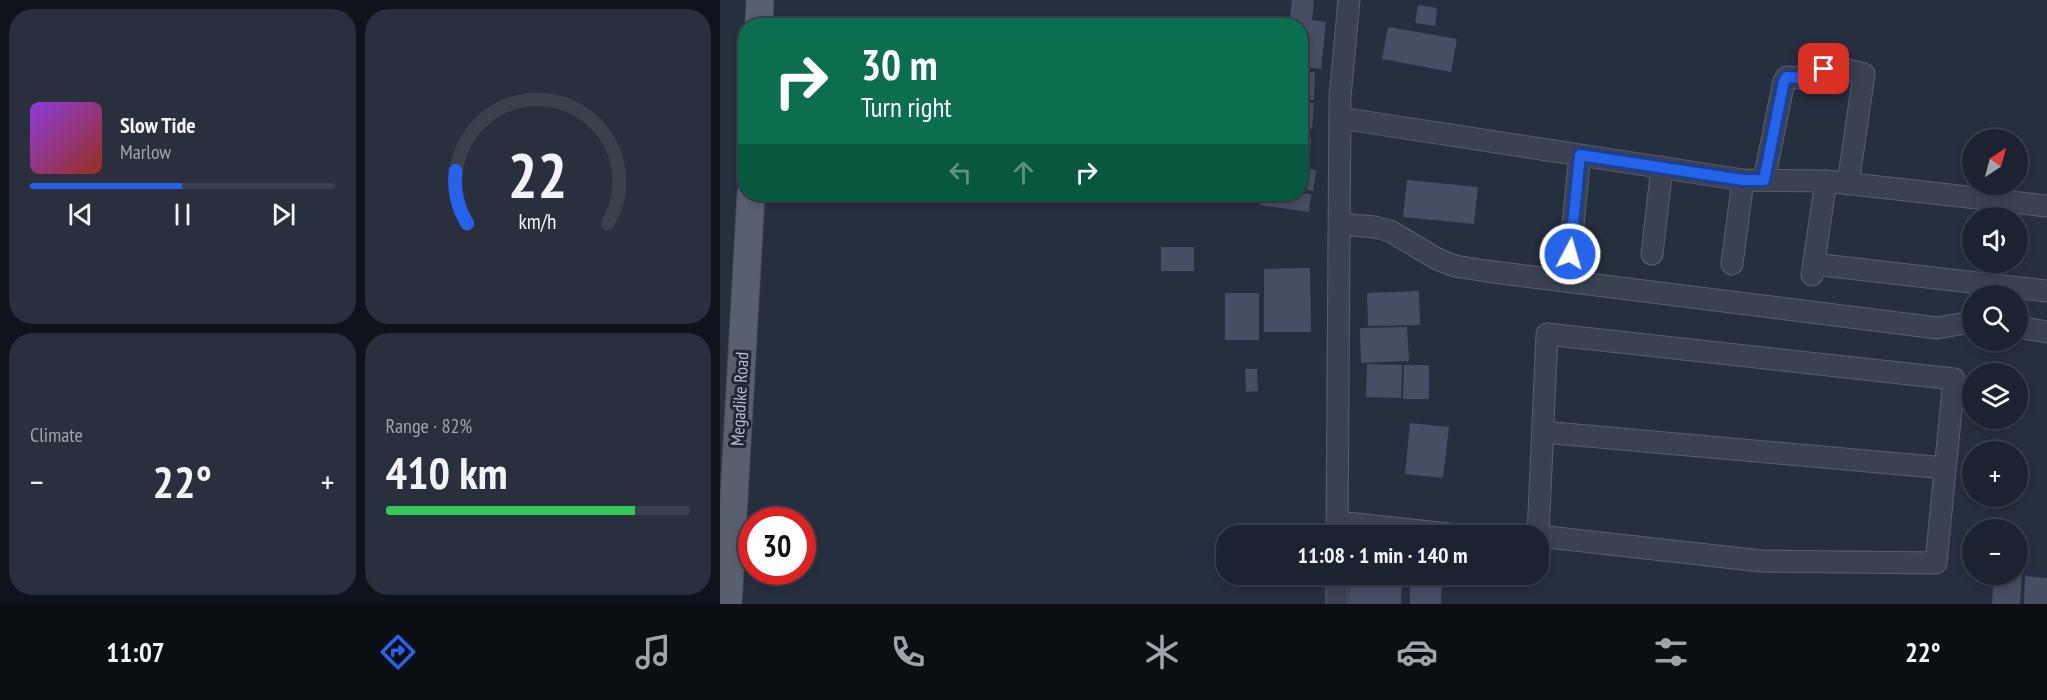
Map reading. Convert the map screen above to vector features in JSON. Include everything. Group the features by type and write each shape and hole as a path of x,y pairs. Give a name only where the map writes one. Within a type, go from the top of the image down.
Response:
{"main road":[{"path":"759,18 760,0"},
{"name":"Megadike Road","path":"728,604 751,201"}],"street":[{"path":"1337,525 1340,117 1349,0"},
{"path":"1764,180 1784,81 1787,77 1814,79 1824,69 1844,69 1864,74 1848,183"},
{"path":"1340,117 1743,180 1826,181 2047,206"},
{"path":"1570,254 1580,155"},
{"path":"1652,254 1662,167"},
{"path":"1732,264 1743,180"},
{"path":"1826,181 1813,270 2047,291"},
{"path":"1339,224 1375,227 1390,231 1437,259 1455,266 1486,271 1937,328 1962,324"},
{"path":"2028,329 2047,332"},
{"path":"1539,525 1547,334 1954,379 1936,563 1761,561 1549,537"},
{"path":"1543,432 1945,468"},
{"path":"1337,585 1337,604"}],"building":[{"path":"1292,0 1314,0 1312,20 1326,22 1321,69 1308,68 1308,18 1290,18"},
{"path":"1418,5 1437,8 1435,26 1415,23"},
{"path":"1388,27 1457,39 1451,72 1382,59"},
{"path":"1308,72 1315,72 1314,100 1308,100"},
{"path":"1308,103 1314,103 1312,129 1308,129"},
{"path":"1308,139 1311,139 1310,156 1308,156"},
{"path":"1308,168 1316,170 1313,191 1308,190"},
{"path":"1407,180 1478,187 1474,224 1403,217"},
{"path":"1308,194 1311,194 1309,212 1260,205 1260,201 1308,201"},
{"path":"1161,247 1194,247 1194,271 1161,271"},
{"path":"1310,268 1311,332 1264,332 1264,269"},
{"path":"1419,291 1420,325 1368,326 1367,293"},
{"path":"1225,293 1259,293 1259,340 1225,340"},
{"path":"1407,327 1409,361 1361,363 1360,328"},
{"path":"1367,364 1402,365 1401,398 1366,397"},
{"path":"1404,365 1429,365 1429,399 1403,399"},
{"path":"1245,369 1257,369 1258,391 1246,392"},
{"path":"1410,423 1449,427 1443,478 1405,474"},
{"path":"2028,576 2047,578 2047,604 2024,604 2025,585 2028,585"},
{"path":"1350,585 1402,585 1401,604 1349,604"},
{"path":"1410,585 1442,585 1441,604 1410,604"},
{"path":"1993,585 2021,585 2020,604 1992,604"}],"route":[{"path":"1570,254 1580,155 1743,180 1764,180 1784,81 1787,77 1814,79 1824,69"}]}
